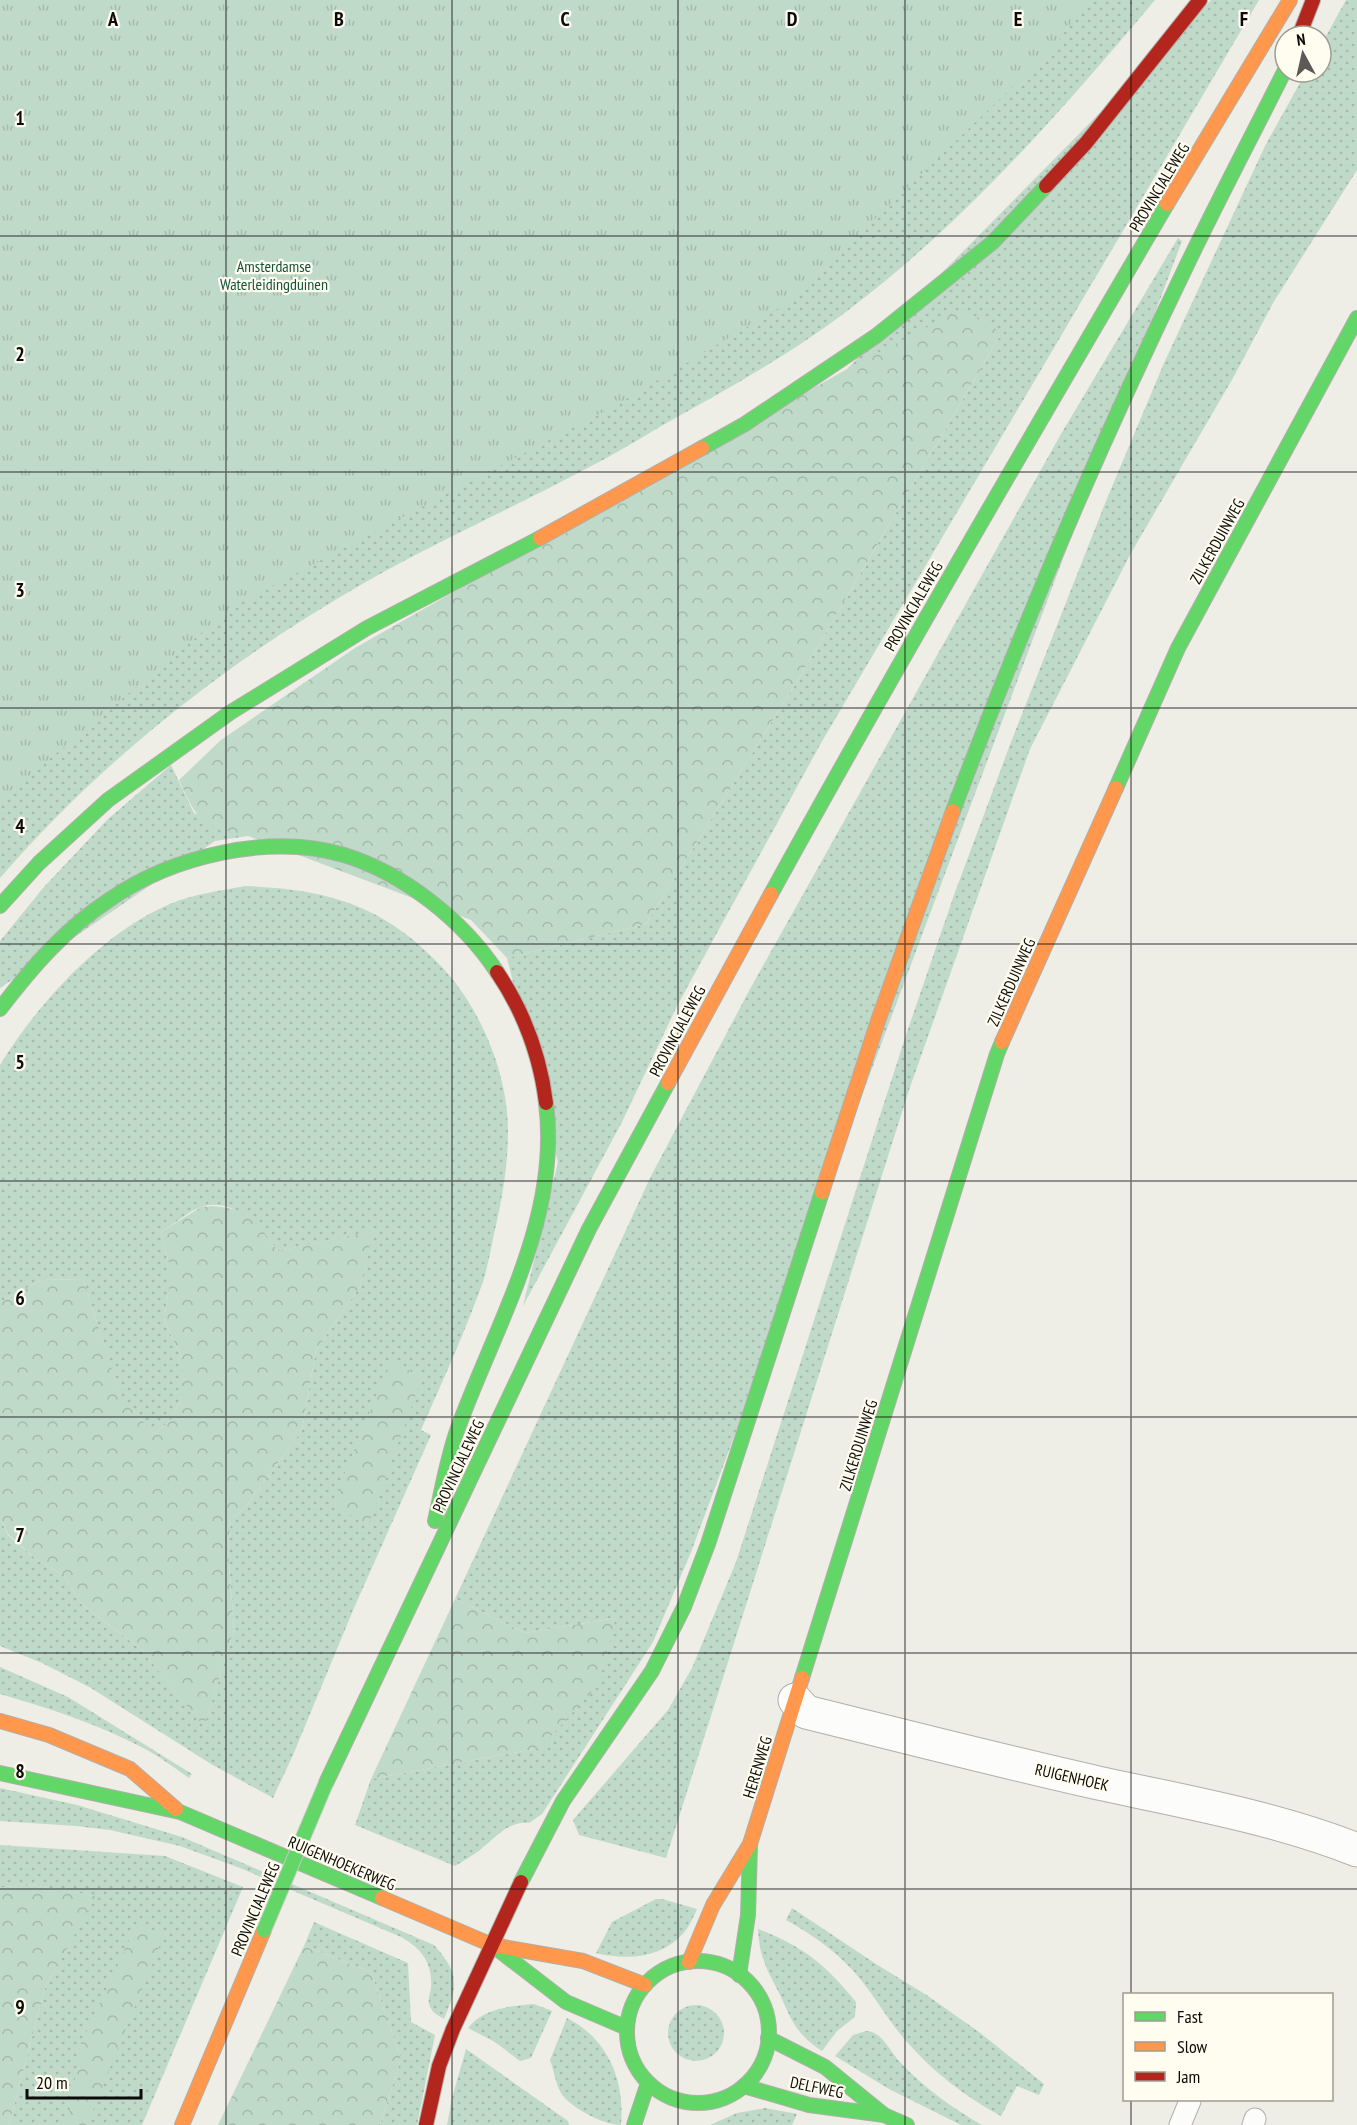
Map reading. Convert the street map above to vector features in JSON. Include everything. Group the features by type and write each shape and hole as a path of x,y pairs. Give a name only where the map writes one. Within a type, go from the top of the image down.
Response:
{"main road":[{"path":"0,906 39,863 108,800 231,712 367,628 510,555 745,424 876,336 993,242 1086,143 1200,0"},
{"name":"PROVINCIALEWEG","path":"182,2125 326,1783 589,1229 855,741 983,517 1290,0"},
{"path":"1304,24 1313,0"},
{"path":"426,2125 439,2066 453,2029 563,1801 652,1671 684,1607 708,1544 840,1135 938,852 993,706 1063,536 1132,381 1172,295 1278,84"},
{"name":"ZILKERDUINWEG","path":"795,1700 997,1054 1178,648 1357,318"},
{"path":"0,1009 43,956 77,921 126,887 175,864 227,850 272,847 306,849 344,855 380,870 421,894 462,926 497,969 531,1034 542,1072 547,1110 547,1166 533,1231 510,1303 453,1442 421,1583"},
{"name":"HERENWEG","path":"689,1962 713,1905 750,1844 795,1700"},
{"name":"RUIGENHOEKERWEG","path":"0,1721 50,1735 130,1769 180,1812"},
{"name":"RUIGENHOEKERWEG","path":"0,1773 180,1812 492,1945 583,1961 645,1985"},
{"name":"HERENWEG","path":"740,1975 748,1915 750,1844"},
{"name":"RUIGENHOEKERWEG","path":"492,1945 566,2002 627,2028"},
{"path":"689,1962 715,1964 740,1975 759,1996 765,2010 768,2037 765,2055 757,2072 744,2086 728,2097 709,2103 674,2100 660,2093 638,2071 631,2057 627,2043 627,2028 632,2004 645,1985 658,1974 673,1966 689,1962"},
{"name":"DELFWEG","path":"768,2037 825,2067 884,2115 907,2125"},
{"path":"634,2125 648,2083"},
{"name":"DELFWEG","path":"744,2086 809,2105 884,2115"},
{"path":"682,2118 689,2103"}],"street":[{"name":"RUIGENHOEK","path":"795,1700 806,1712 1066,1776 1211,1808 1356,1846"}],"lane":[{"path":"1180,2125 1190,2101"}],"green space":[{"name":"Amsterdamse Waterleidingduinen","path":"0,0 1155,0 1073,95 988,187 896,272 847,311 796,347 730,387 590,467 390,568 264,645 216,679 125,753 40,834 0,878"},
{"name":"Amsterdamse Waterleidingduinen","path":"0,0 1087,0 1055,46 786,304 616,405 234,606 0,800"},
{"path":"1211,0 1259,0 821,743 677,1006 622,1122 523,1306 558,1162 507,958 646,924 802,673 1000,336 847,369"},
{"path":"1346,0 1357,0 1357,170 1273,303 1233,378 1131,553 1030,749 909,1090 666,1858 579,1835 573,1820 668,1710 692,1668 736,1562 906,1035 954,895 1011,742 1106,501 1164,363 1265,146 1299,84 1333,84 1333,24"},
{"path":"1178,238 1182,241 691,1552 653,1642 542,1814 529,1823 521,1823 508,1828 455,1866 355,1825 371,1779 540,1748 616,1618 525,1633 455,1599 651,1176 750,989 1061,434"},
{"path":"960,310 992,323 1000,336 802,673 646,924 507,958 471,920 248,836 220,829 197,814 179,780 221,740 355,648 847,369"},
{"path":"171,765 194,813 248,836 215,841 0,988 0,941 44,887 108,819"},
{"path":"245,886 302,891 352,904 398,928 420,945 455,982 468,1001 489,1042 503,1087 508,1131 500,1208 485,1273 462,1336 421,1430 431,1435 273,1798 211,1764 91,1688 42,1663 0,1646 0,1519 8,1535 36,1559 64,1575 79,1602 142,1650 204,1726 234,1630 228,1549 231,1519 245,1508 302,1430 316,1350 361,1285 372,1232 278,1251 264,1233 246,1217 225,1206 213,1205 196,1209 161,1232 169,1264 169,1288 164,1320 182,1358 182,1396 171,1420 154,1434 121,1398 83,1279 42,1280 0,1302 0,1065 52,995 74,972 120,932 170,904 207,893"},
{"path":"201,1207 225,1207 244,1214 258,1225 278,1251 373,1231 361,1285 316,1350 302,1430 245,1508 231,1519 228,1549 234,1630 204,1727 142,1650 79,1602 64,1575 36,1559 8,1534 0,1519 0,1302 42,1280 83,1279 121,1397 154,1434 171,1420 182,1396 182,1358 164,1320 169,1288 169,1264 161,1232"},
{"path":"391,1360 422,1378 368,1526 332,1504"},
{"path":"455,1599 525,1633 616,1618 598,1685 540,1748 371,1779"},
{"path":"0,1667 68,1697 192,1774 189,1778 147,1750 93,1725 0,1694"},
{"path":"0,1788 77,1805 182,1837 434,1945 448,1964 454,1980 452,1997 444,2019 434,2013 429,2004 431,1979 428,1964 420,1951 401,1937 240,1868 180,1846 110,1830 0,1821"},
{"path":"0,1845 165,1856 243,1887 142,2125 9,2125 45,1988 95,1896 26,1884 0,1888"},
{"path":"26,1884 96,1896 45,1988 9,2125 0,2125 0,1888"},
{"path":"656,1899 697,1909 686,1930 677,1939 667,1947 645,1955 620,1957 596,1953 612,1922"},
{"path":"792,1908 928,1996 979,2032 1044,2084 1039,2095 1017,2086 1001,2116 951,2084 907,2042 861,1980 836,1954 807,1932 786,1920"},
{"path":"314,1922 408,1963 411,2022 435,2035 417,2125 380,2125 401,2059 371,1972 304,1946"},
{"path":"137,1923 164,1935 87,2125 67,2125 81,2043"},
{"path":"758,1929 788,1942 813,1958 856,2002 855,2017 837,2031 822,2051 798,2030 789,2015 763,1959"},
{"path":"304,1946 371,1972 401,2059 380,2125 218,2125"},
{"path":"534,2004 552,2011 531,2058 520,2061 495,2042 468,2028 474,2021 489,2012"},
{"path":"690,2005 702,2005 712,2009 720,2017 724,2033 720,2049 712,2057 702,2061 690,2061 680,2057 672,2049 668,2039 668,2027 672,2017 680,2009"},
{"path":"567,2018 593,2037 611,2062 620,2092 621,2125 590,2115 574,2106 563,2096 550,2060"},
{"path":"866,2031 877,2034 900,2062 928,2089 982,2125 961,2125 889,2089 835,2056 853,2035"},
{"path":"466,2049 568,2121 569,2125 447,2125"},
{"path":"765,2108 797,2114 792,2125 710,2125 737,2113"}],"traffic: fast":[{"path":"953,811 1034,605 1092,470 1185,269 1278,84"},
{"path":"702,448 745,424 876,336 993,242 1046,186"},
{"path":"771,894 917,634 1167,204"},
{"path":"1116,788 1178,648 1357,318"},
{"path":"0,906 39,863 108,800 231,712 367,628 540,538"},
{"path":"0,1009 50,950 78,923 109,900 162,871 222,853 253,848 315,849 344,855 388,874 409,886 449,917 467,934 497,972"},
{"path":"802,1678 1002,1042"},
{"path":"326,1783 589,1229 668,1083"},
{"path":"435,1521 454,1439 522,1270 535,1229 544,1188 548,1146 546,1103"},
{"path":"521,1882 563,1801 652,1671 684,1607 708,1544 822,1192"},
{"path":"0,1773 180,1812 382,1898"},
{"path":"264,1930 326,1783"},
{"path":"739,1975 748,1915 750,1846"},
{"path":"496,1948 566,2002 627,2028"},
{"path":"698,1961 725,1967 748,1982 763,2005 769,2032 763,2059 748,2082 725,2097 698,2103 671,2097 648,2082 633,2059 627,2032 633,2005 648,1982 671,1967 698,1961"},
{"path":"768,2038 825,2067 884,2115"},
{"path":"634,2125 648,2083"},
{"path":"744,2086 809,2105 884,2115 907,2125"}],"traffic: slow":[{"path":"1167,204 1290,0"},
{"path":"540,538 702,448"},
{"path":"1002,1042 1116,788"},
{"path":"822,1192 879,1018 953,811"},
{"path":"668,1083 771,894"},
{"path":"689,1962 713,1905 750,1844 802,1678"},
{"path":"0,1721 49,1735 130,1769 176,1809"},
{"path":"382,1898 492,1945 583,1961 645,1985"},
{"path":"182,2125 264,1930"}],"traffic: jam":[{"path":"1046,186 1086,143 1200,0"},
{"path":"1304,24 1313,0"},
{"path":"497,972 507,987 529,1034 540,1068 546,1103"},
{"path":"426,2125 439,2066 453,2029 521,1882"}]}
